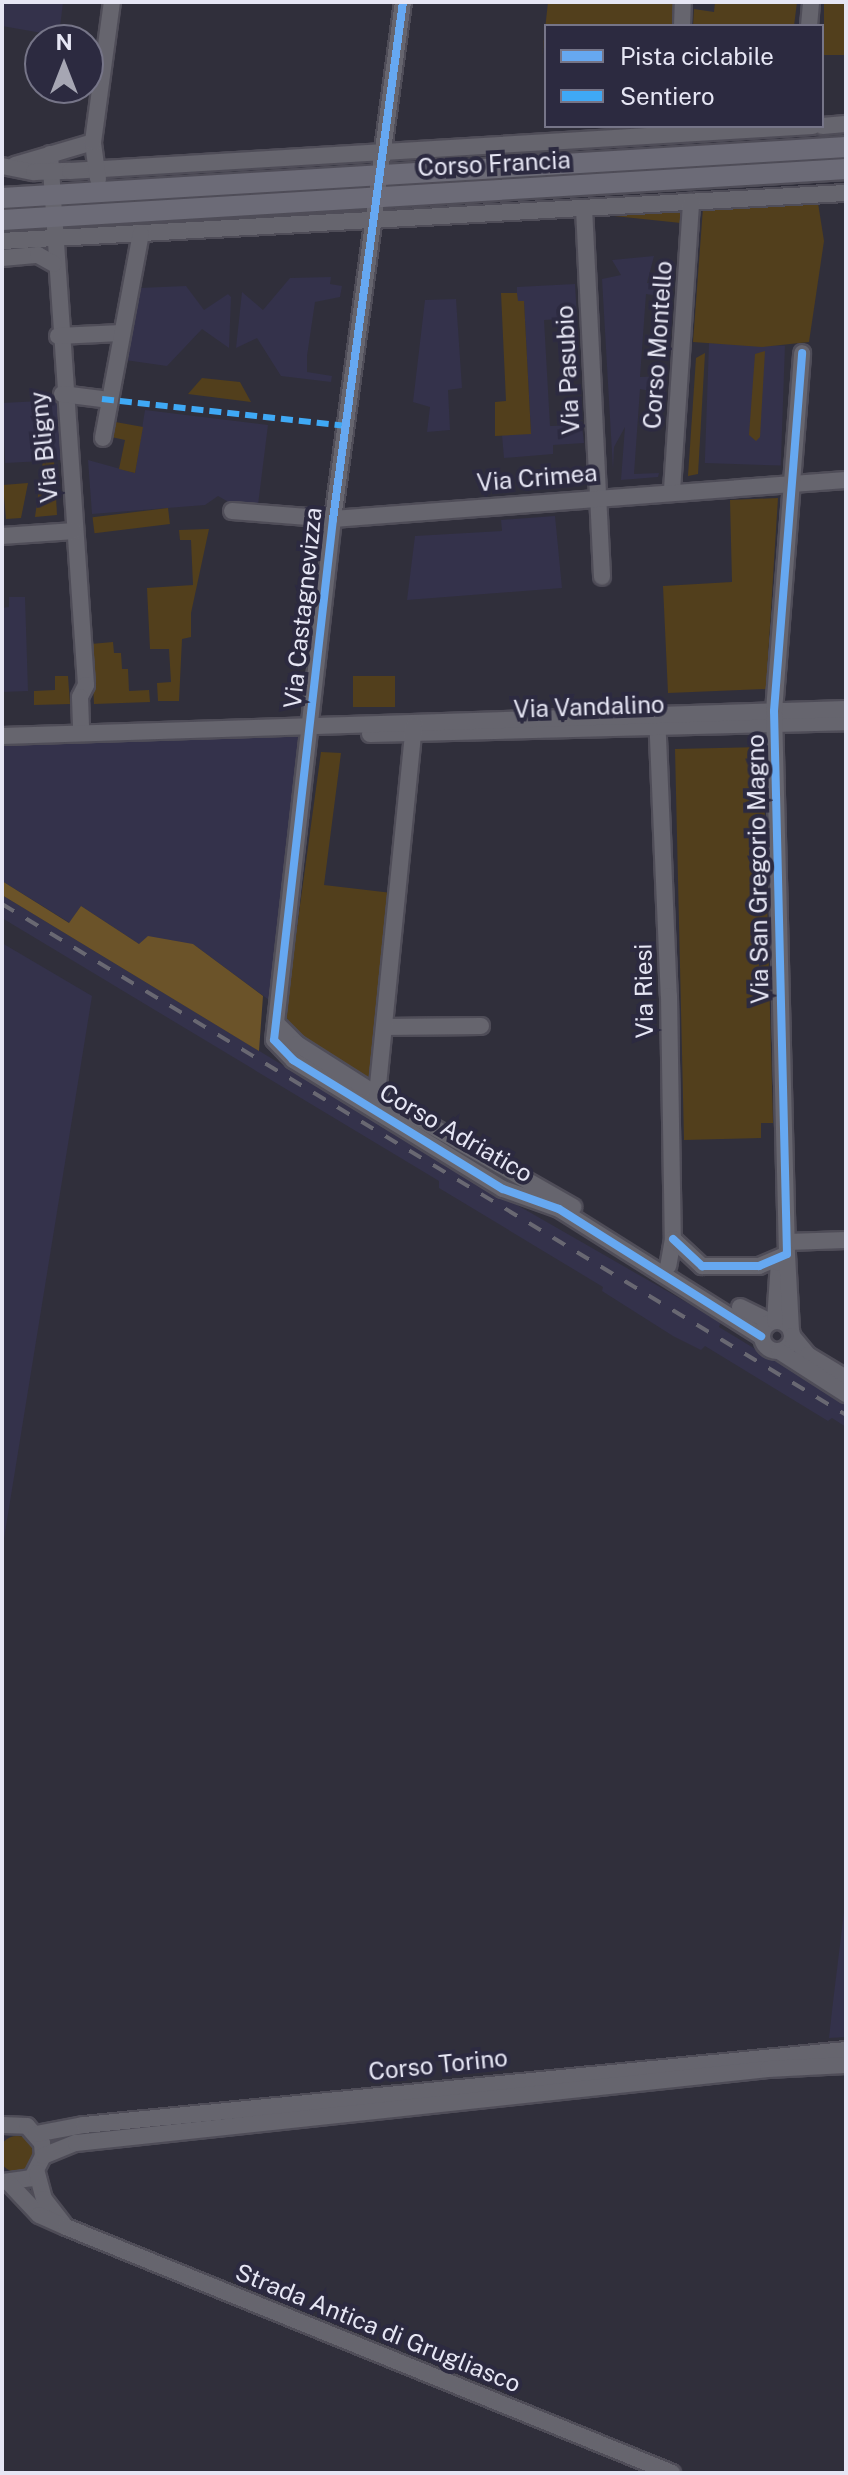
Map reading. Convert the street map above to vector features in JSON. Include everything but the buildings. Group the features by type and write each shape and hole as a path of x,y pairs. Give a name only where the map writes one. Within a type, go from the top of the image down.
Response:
{"main road":[{"name":"Corso Francia","path":"2,198 846,147"},
{"name":"Corso Francia","path":"2,220 52,227 99,214 846,169"}],"street":[{"path":"99,214 98,169 93,142 112,2"},
{"name":"Via Castagnevizza","path":"276,1023 333,519 371,219 386,150 403,2"},
{"path":"682,24 683,2"},
{"path":"809,24 811,2"},
{"path":"824,126 846,124"},
{"name":"Corso Francia","path":"8,165 29,172 50,172 742,128"},
{"path":"805,128 807,171"},
{"path":"8,165 93,142"},
{"name":"Via Bligny","path":"50,154 58,336 62,394 68,406 86,685 80,697 81,732"},
{"path":"215,162 216,186"},
{"name":"Corso Francia","path":"52,227 141,233 846,193"},
{"name":"Corso Montello","path":"672,490 691,202"},
{"name":"Via Pasubio","path":"584,208 602,577"},
{"path":"2,241 52,227"},
{"path":"103,438 141,233"},
{"path":"2,258 38,255 54,264"},
{"path":"58,336 121,333"},
{"path":"789,484 802,353"},
{"path":"62,394 102,399"},
{"name":"Via Crimea","path":"232,511 333,519 672,490 846,480"},
{"name":"Via San Gregorio Magno","path":"789,484 775,718 791,1334"},
{"path":"2,536 74,531"},
{"name":"Via Vandalino","path":"775,718 846,709"},
{"name":"Via Vandalino","path":"2,736 334,725 414,729 775,718 846,722"},
{"name":"Via Riesi","path":"657,721 673,1239 668,1266"},
{"name":"Corso Adriatico","path":"377,1095 414,729"},
{"name":"Corso Adriatico","path":"276,1023 297,1044 377,1095 769,1326"},
{"name":"Corso Adriatico","path":"276,1023 274,1040 293,1060 503,1189 559,1209 769,1326 791,1334 808,1355 846,1378"},
{"path":"384,1027 481,1026"},
{"path":"673,1239 702,1266 759,1266 787,1248 846,1240"},
{"name":"Via San Gregorio Magno","path":"769,1326 779,1263 787,1248"},
{"name":"Corso Adriatico","path":"769,1326 767,1347 779,1351 846,1394"},
{"path":"779,1351 791,1334"},
{"name":"Corso Torino","path":"2,2125 27,2126 36,2134 768,2054 846,2050"},
{"name":"Corso Torino","path":"43,2156 76,2143 768,2069 846,2065"},
{"path":"36,2134 43,2156 37,2173 44,2199 66,2227"},
{"path":"6,2182 37,2173"},
{"name":"Strada Antica di Grugliasco","path":"6,2182 39,2215 66,2227 672,2473"}],"shaded area":[{"path":"2,2 63,2 60,24 24,24 24,30 2,26"},
{"path":"548,2 677,2 676,24 546,24"},
{"path":"715,2 797,2 794,24 693,24 694,9 714,12"},
{"path":"824,2 846,2 846,55 824,55"},
{"path":"818,203 824,241 809,342 762,347 693,342 703,208"},
{"path":"610,205 682,213 681,223 609,215"},
{"path":"654,256 647,283 672,285 672,298 646,294 640,377 666,376 665,394 640,389 634,474 659,473 658,477 621,480 625,427 614,447 613,470 602,279 621,275 612,260"},
{"path":"331,277 330,284 342,286 340,297 315,302 307,372 332,376 331,382 281,376 257,338 236,348 242,292 263,310 290,278"},
{"path":"575,284 577,318 544,320 550,426 582,425 584,443 553,445 553,454 504,458 502,435 531,433 524,302 517,302 517,287"},
{"path":"186,286 204,310 228,294 231,297 229,348 202,329 167,366 125,360 139,288"},
{"path":"501,293 517,293 518,301 524,301 531,434 495,436 495,402 506,401"},
{"path":"456,299 462,388 448,390 450,430 427,432 430,407 413,402 425,300"},
{"path":"709,343 785,346 781,466 705,463"},
{"path":"765,351 760,437 756,441 749,435 755,354"},
{"path":"705,353 698,474 688,476 696,358"},
{"path":"202,378 240,382 251,402 188,394"},
{"path":"59,400 62,460 5,463 2,403"},
{"path":"145,410 268,425 258,505 234,505 218,496 205,505 92,514 88,460 135,473"},
{"path":"110,421 143,427 135,473 119,469 125,440 107,436"},
{"path":"54,460 57,515 35,517 43,461"},
{"path":"28,483 21,518 6,519 3,485"},
{"path":"778,498 766,689 668,693 663,586 732,582 730,500"},
{"path":"168,508 170,524 95,533 93,517"},
{"path":"555,516 562,588 407,600 415,536 502,531 501,520"},
{"path":"209,529 191,613 191,637 182,639 179,701 158,701 157,683 171,682 169,649 150,649 147,588 193,585 191,540 180,540 179,530"},
{"path":"9,597 25,597 28,691 2,692 2,608 9,607"},
{"path":"113,642 114,653 121,653 122,669 128,669 129,691 149,690 150,702 94,704 91,644"},
{"path":"55,676 68,676 70,704 34,705 34,691 55,690"},
{"path":"353,676 395,676 395,707 353,707"},
{"path":"308,728 269,1000 193,944 139,944 81,906 70,923 2,881 2,739"},
{"path":"763,747 773,1123 761,1123 761,1138 684,1140 675,749"},
{"path":"321,752 341,753 324,885 392,893 373,1084 301,1041 285,1015"},
{"path":"2,881 69,923 81,906 139,944 148,936 193,944 263,996 259,1051 2,895"},
{"path":"2,895 449,1166 721,1322 719,1327 846,1404 846,1427 832,1418 828,1421 705,1346 701,1350 673,1336 602,1291 603,1287 439,1188 439,1181 2,918"},
{"path":"2,943 92,996 2,1551"},
{"path":"846,1896 846,2037 829,2038 833,2002"},
{"path":"17,2136 30,2141 35,2154 30,2167 17,2172 4,2167 -1,2154 4,2141"}],"railway":[{"path":"2,904 846,1415"}],"marked path":[{"path":"102,399 345,426"}],"cycle path":[{"path":"403,2 333,519 274,1040 293,1060 503,1189 559,1209 761,1336"},
{"path":"673,1239 702,1266 759,1266 787,1254 774,711 802,353"}]}
